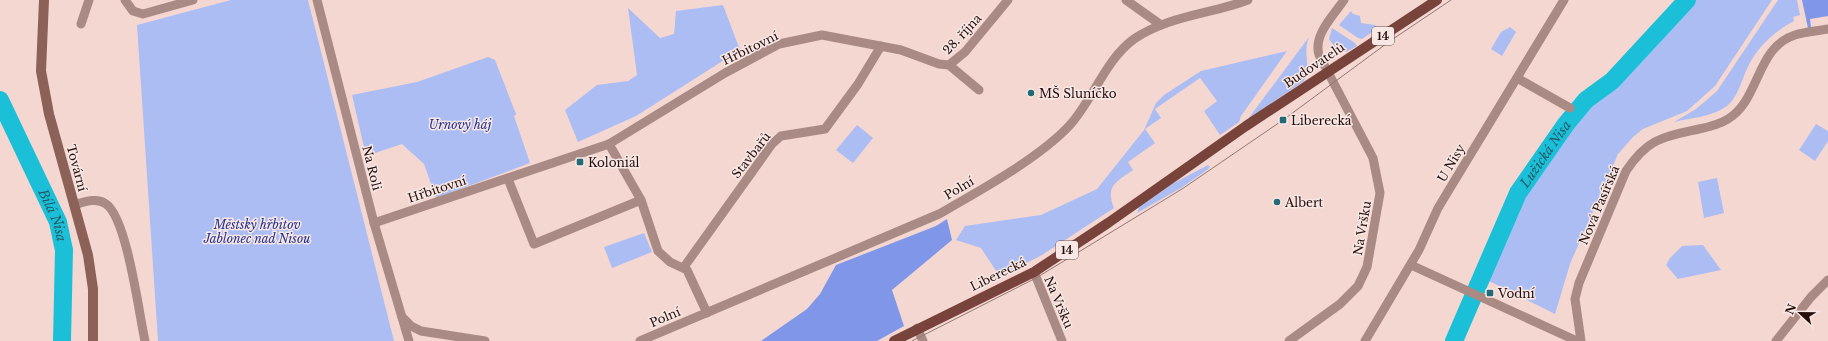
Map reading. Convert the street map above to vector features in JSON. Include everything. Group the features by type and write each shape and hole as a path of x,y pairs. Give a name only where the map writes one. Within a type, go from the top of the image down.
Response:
{"main road":[{"name":"Budovatelů","path":"1207,154 1437,0"},
{"name":"Liberecká","path":"894,341 917,328 1034,272 1207,154"}],"street":[{"name":"Tovární","path":"44,0 41,71 49,114 91,272 94,305 93,341"},
{"path":"81,24 89,0"},
{"path":"125,0 133,11 144,14 193,0"},
{"name":"Na Roli","path":"316,0 374,223 408,341"},
{"name":"28. října","path":"949,65 965,52 1008,0"},
{"path":"1126,0 1161,25"},
{"name":"Polní","path":"640,341 939,214 1013,169 1056,138 1070,125 1118,55 1132,41 1161,25 1233,6 1248,0"},
{"path":"1329,72 1319,55 1317,48 1322,32 1344,0"},
{"name":"U Nisy","path":"1365,341 1411,265 1438,208 1564,0"},
{"name":"Nová Pasířská","path":"1581,341 1575,299 1579,283 1626,171 1634,159 1646,145 1662,137 1710,126 1728,119 1745,104 1769,55 1782,42 1794,35 1828,29"},
{"name":"Hřbitovní","path":"374,223 609,144 725,73 779,44 822,36 901,50 939,64 949,65 979,90"},
{"name":"Stavbařů","path":"684,267 772,144 781,136 825,129 858,84 881,46"},
{"name":"Na Vršku","path":"1289,341 1340,304 1358,286 1367,267 1380,193 1373,158 1329,72"},
{"path":"1517,78 1570,108"},
{"path":"609,144 641,200 658,251 670,262 684,267 690,275 707,312"},
{"path":"508,179 534,244 641,200"},
{"path":"74,205 87,201 100,201 114,211 125,243 145,341"},
{"path":"1411,265 1480,296 1555,337 1576,341"},
{"name":"Na Vršku","path":"1034,272 1062,341"},
{"path":"1776,341 1811,297 1828,280"},
{"path":"400,314 411,326 421,330 485,341"},
{"path":"917,328 923,341"}],"green space":[{"name":"Městský hřbitov Jablonec nad Nisou","path":"231,0 308,0 394,341 158,341 137,25"},
{"path":"1694,0 1772,0 1715,86 1687,111 1643,129 1633,137 1618,154 1570,264 1555,314 1487,280 1530,183 1585,109 1631,69"},
{"path":"1778,0 1797,0 1800,15 1793,17 1794,21 1772,36 1760,48 1750,63 1738,90 1730,103 1715,113 1674,122 1696,109 1717,91"},
{"path":"723,5 740,50 636,116 578,142 565,110 597,85 628,81 637,75 628,8 660,38 674,34 676,11"},
{"path":"1351,11 1353,14 1360,16 1361,23 1375,25 1378,28 1362,39 1358,38 1339,25"},
{"path":"1510,27 1516,32 1502,56 1491,49 1501,32"},
{"path":"1332,28 1355,43 1357,46 1346,52 1337,50 1329,39"},
{"path":"1309,37 1306,49 1307,70 1304,81 1248,119"},
{"path":"1287,51 1241,116 1239,122 1220,135 1204,111 1217,101 1200,78 1155,109 1161,118 1145,129 1155,143 1128,162 1133,170 1117,181 1112,189 1111,194 1114,208 1042,255 1000,277 981,248 956,240 965,226 1041,215 1097,189 1144,130 1156,103 1164,95 1201,71"},
{"name":"Urnový háj","path":"488,57 495,60 516,114 514,116 530,163 436,198 424,164 402,144 366,156 352,95 417,82"},
{"path":"1816,124 1828,131 1828,141 1815,161 1799,150"},
{"path":"857,125 873,138 853,163 836,150"},
{"path":"1208,165 1210,167 1207,170 1181,188 1137,213 1139,207 1174,183"},
{"path":"1717,178 1724,213 1704,218 1698,182"},
{"path":"644,233 652,252 612,268 604,247"},
{"path":"1703,245 1721,270 1678,279 1666,265 1670,258 1682,246"}],"shaded area":[{"path":"1802,0 1828,0 1828,16 1810,19 1811,28 1808,28"},
{"path":"947,219 952,240 892,290 904,326 877,341 761,341 807,309 820,294 836,265 936,226"}],"waterway":[{"name":"Lužická Nisa","path":"1454,341 1518,193 1566,124 1586,100 1612,81 1687,0"},
{"name":"Bílá Nisa","path":"0,100 58,222 64,250 62,341"}],"tram line":[{"path":"912,341 1036,278 1182,189 1283,120 1390,41 1451,0"}],"place":[{"name":"MŠ Sluníčko","path":"1031,93"},
{"name":"Liberecká","path":"1283,120"},
{"name":"Koloniál","path":"580,162"},
{"name":"Albert","path":"1277,202"},
{"name":"Vodní","path":"1490,293"}]}
